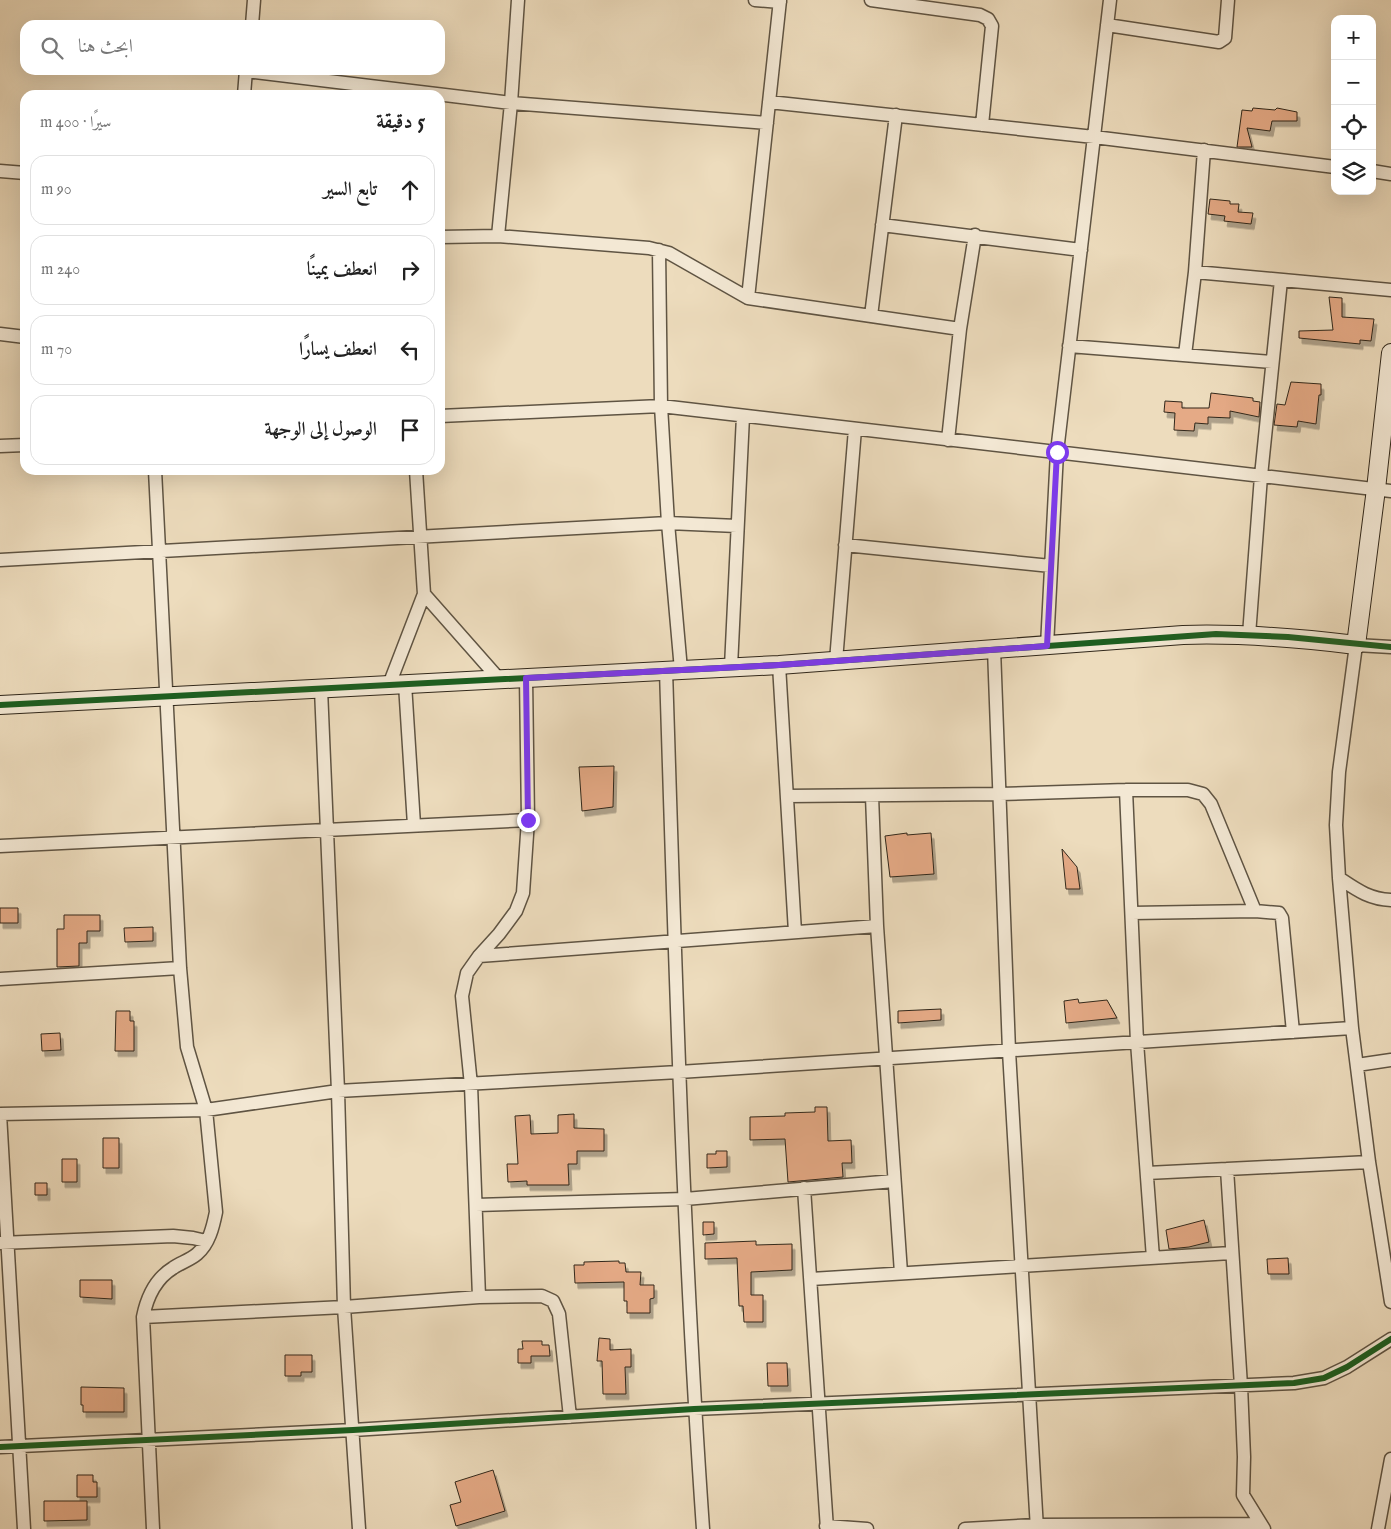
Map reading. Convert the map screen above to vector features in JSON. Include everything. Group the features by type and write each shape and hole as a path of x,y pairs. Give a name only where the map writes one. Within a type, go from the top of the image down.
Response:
{"street":[{"path":"252,20 254,0"},
{"path":"498,236 511,103 518,0"},
{"path":"748,298 780,1 755,0"},
{"path":"871,0 902,2 988,19 992,26 982,125"},
{"path":"1047,646 1057,452 1110,0"},
{"path":"1107,25 1219,42 1225,38 1228,0"},
{"path":"244,90 246,75"},
{"path":"286,75 407,90"},
{"path":"445,95 511,103 767,123"},
{"path":"769,102 1094,137 1331,166"},
{"path":"871,316 896,115"},
{"path":"1185,355 1195,272 1204,150"},
{"path":"0,171 20,173"},
{"path":"1376,172 1391,174"},
{"path":"882,225 975,235 1081,250"},
{"path":"948,440 960,329 975,235"},
{"path":"445,237 498,236 659,250 669,253 748,298 960,329"},
{"path":"659,250 661,406 668,523 673,670 675,941 679,1072 694,1409 703,1529"},
{"path":"1195,272 1391,290"},
{"path":"1249,635 1261,476 1281,280"},
{"path":"0,334 20,336"},
{"path":"1069,346 1272,362"},
{"path":"1391,353 1384,490 1356,644 1339,772 1336,824 1352,1028 1369,1162 1389,1278 1391,1302"},
{"path":"445,416 661,406 1384,490"},
{"path":"731,667 743,416"},
{"path":"836,661 855,429"},
{"path":"0,446 20,445"},
{"path":"153,1529 143,1317 149,1297 160,1279 170,1269 197,1254 213,1227 216,1212 206,1110 187,1046 180,968 156,475"},
{"path":"414,826 397,684 424,594 416,475"},
{"path":"0,560 668,523 737,526"},
{"path":"845,545 1051,566"},
{"path":"424,594 499,679"},
{"path":"0,705 779,665 1183,635 1216,634 1288,637 1391,647"},
{"path":"994,649 1009,1051 1036,1527"},
{"path":"779,665 795,932"},
{"path":"479,1297 471,1085 462,996 467,973 516,911 523,893 528,820 526,678"},
{"path":"321,689 338,1091 344,1307 359,1529"},
{"path":"1126,790 1137,1042 1153,1258"},
{"path":"787,796 1188,790 1203,794 1211,804 1255,911"},
{"path":"872,796 877,926 901,1273"},
{"path":"0,846 528,820"},
{"path":"1339,878 1367,896 1379,900 1391,900"},
{"path":"1132,913 1255,911 1279,913 1282,918 1293,1032"},
{"path":"479,956 877,926"},
{"path":"0,979 180,968"},
{"path":"24,1529 3,1243 0,1114 206,1110 338,1091 471,1085 1352,1028"},
{"path":"1357,1065 1391,1060"},
{"path":"1147,1173 1369,1162"},
{"path":"1227,1169 1241,1386 1244,1457 1243,1494 1263,1527"},
{"path":"476,1205 685,1199 894,1181"},
{"path":"804,1188 827,1527 867,1529"},
{"path":"3,1243 173,1236 206,1241"},
{"path":"811,1279 1231,1253"},
{"path":"143,1317 344,1307 479,1297 542,1296 553,1301 559,1314 570,1417"},
{"path":"0,1447 353,1430 694,1409 1294,1383 1324,1378 1347,1368 1391,1339"},
{"path":"1378,1529 1391,1460"},
{"path":"965,1529 1036,1527 1263,1527"}],"building":[{"path":"1253,108 1275,110 1277,108 1297,112 1297,121 1272,121 1270,131 1247,128 1252,147 1237,147 1242,110 1252,111"},
{"path":"1210,199 1230,201 1230,204 1239,204 1238,212 1253,213 1251,224 1224,221 1225,216 1208,214"},
{"path":"1329,297 1342,298 1342,317 1374,319 1371,341 1360,340 1360,344 1299,338 1299,331 1333,330"},
{"path":"1291,382 1321,384 1316,424 1298,421 1297,427 1274,425 1277,404 1285,405"},
{"path":"1211,393 1253,398 1253,401 1260,402 1259,417 1230,411 1230,418 1208,417 1208,424 1195,423 1194,431 1174,430 1175,413 1164,412 1165,401 1182,402 1182,408 1209,408"},
{"path":"614,766 613,807 582,811 579,767"},
{"path":"907,833 907,835 931,833 934,874 890,877 885,836"},
{"path":"1062,849 1077,867 1080,889 1066,889"},
{"path":"0,908 18,908 18,923 0,923"},
{"path":"64,915 100,915 100,931 87,931 87,943 79,943 79,966 57,967 57,929 64,929"},
{"path":"153,927 153,941 125,942 124,928"},
{"path":"1078,999 1079,1003 1107,1000 1117,1018 1066,1023 1064,1001"},
{"path":"941,1009 941,1020 898,1023 898,1011"},
{"path":"116,1011 130,1011 130,1021 134,1021 134,1051 115,1051"},
{"path":"60,1033 61,1050 42,1051 41,1034"},
{"path":"815,1107 827,1107 828,1141 851,1140 852,1163 842,1163 843,1177 788,1182 785,1139 750,1140 750,1117 785,1116 785,1113 815,1112"},
{"path":"574,1114 574,1128 604,1129 604,1151 577,1151 577,1164 568,1164 569,1185 527,1185 527,1181 508,1182 507,1164 518,1164 515,1116 530,1115 531,1134 558,1133 558,1115"},
{"path":"103,1138 119,1138 119,1168 103,1168"},
{"path":"716,1151 727,1151 727,1167 707,1168 707,1154 716,1154"},
{"path":"62,1159 77,1159 77,1182 62,1182"},
{"path":"35,1183 47,1183 47,1195 35,1195"},
{"path":"1204,1220 1209,1242 1169,1249 1166,1230"},
{"path":"703,1222 714,1222 714,1234 703,1235"},
{"path":"756,1241 756,1245 792,1244 792,1270 751,1272 751,1295 763,1295 763,1322 744,1322 743,1306 739,1306 737,1258 705,1259 705,1243"},
{"path":"1288,1258 1289,1274 1268,1274 1267,1259"},
{"path":"619,1261 619,1263 625,1263 626,1272 641,1272 640,1285 654,1285 654,1298 650,1299 650,1313 627,1313 627,1301 624,1301 624,1282 575,1283 574,1265 584,1265 584,1262"},
{"path":"80,1280 112,1280 112,1299 80,1297"},
{"path":"599,1338 610,1339 610,1350 631,1349 631,1367 625,1367 626,1394 603,1394 602,1361 597,1361"},
{"path":"522,1341 542,1341 542,1345 549,1345 550,1356 531,1356 531,1363 518,1363 518,1349 523,1349"},
{"path":"285,1355 312,1355 312,1372 301,1372 301,1376 285,1376"},
{"path":"767,1363 787,1363 788,1386 768,1386"},
{"path":"81,1387 124,1388 124,1412 83,1412"},
{"path":"493,1470 505,1511 456,1526 450,1505 461,1502 455,1482"},
{"path":"77,1475 93,1475 93,1482 97,1482 97,1497 77,1497"},
{"path":"44,1501 87,1501 87,1520 44,1521"}],"cycle path":[{"path":"0,705 779,665 1216,634 1288,637 1391,647"},
{"path":"0,1447 353,1430 694,1409 1294,1383 1324,1378 1347,1367 1391,1339"}],"route":[{"path":"528,820 526,678 779,665 1047,646 1057,452"}]}
